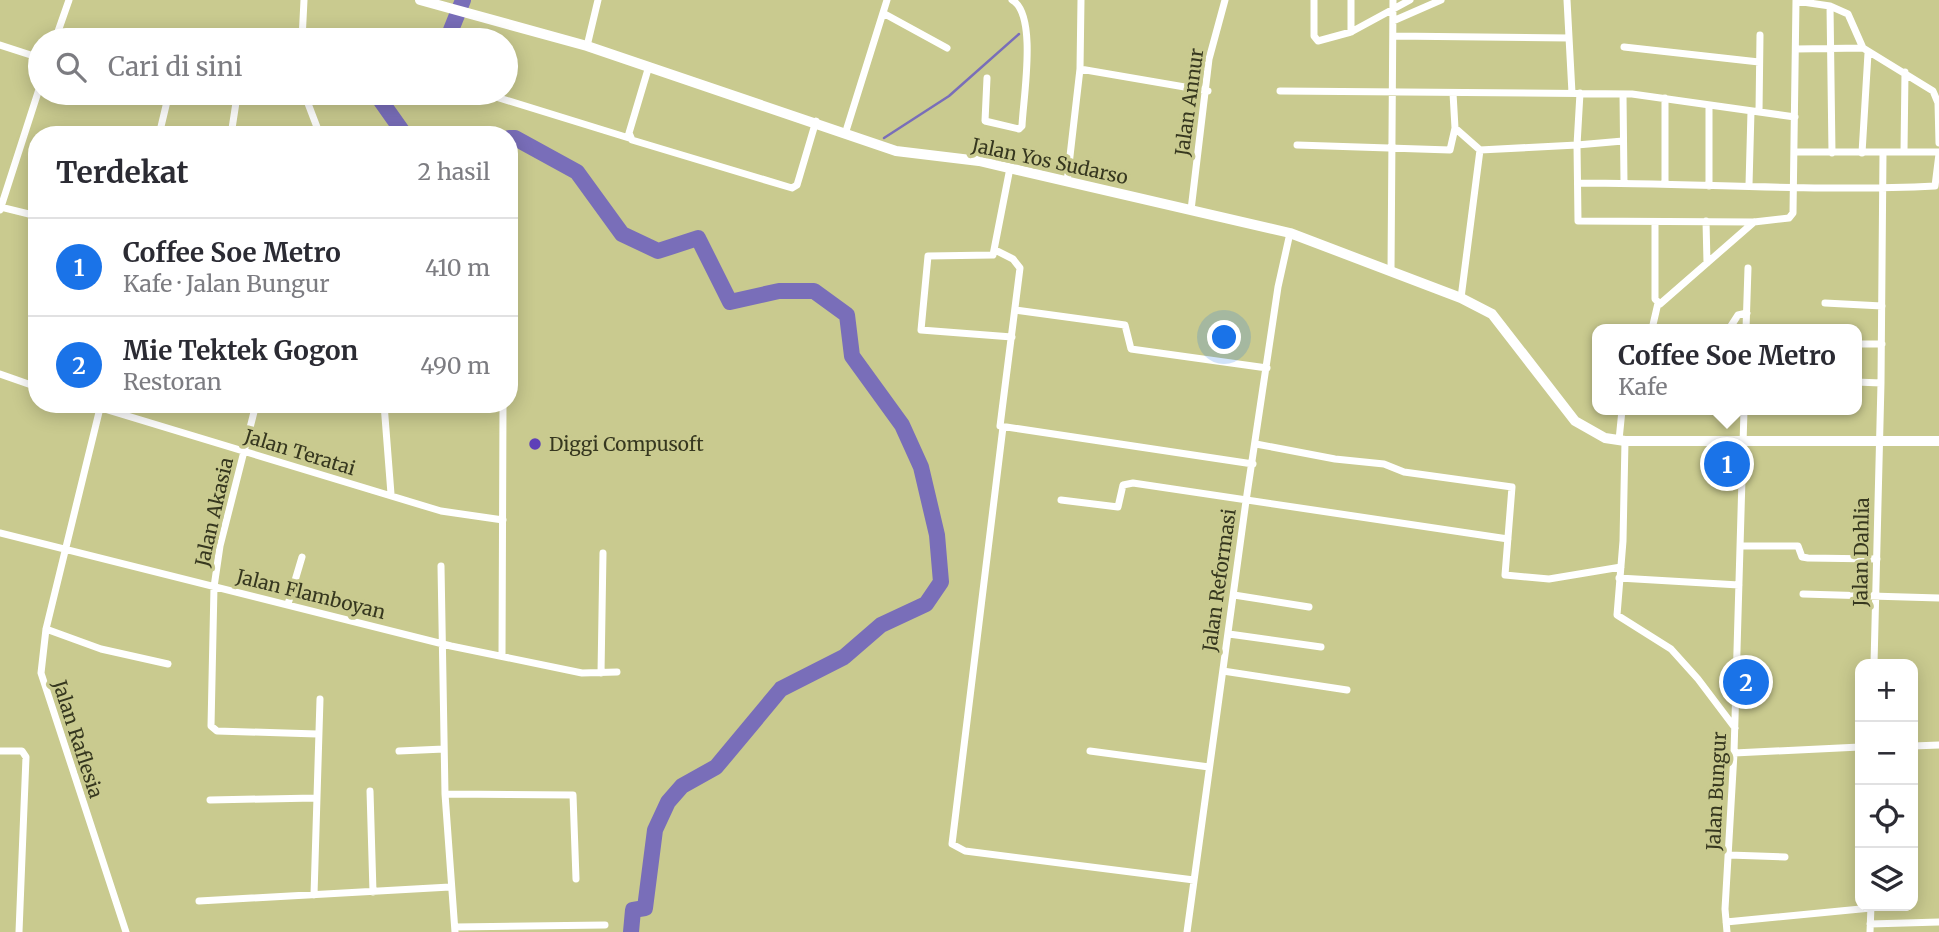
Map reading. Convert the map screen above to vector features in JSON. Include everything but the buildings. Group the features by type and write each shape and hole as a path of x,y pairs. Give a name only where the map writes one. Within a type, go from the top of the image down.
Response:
{"street":[{"path":"59,28 69,0"},
{"path":"303,28 304,0"},
{"path":"587,46 598,0"},
{"path":"846,131 887,0"},
{"path":"987,78 985,121 1019,129 1022,126 1026,18 1019,4 1012,0"},
{"path":"1067,182 1080,69 1081,0"},
{"name":"Jalan Annur","path":"1191,210 1208,91 1209,59 1225,0"},
{"path":"1314,0 1315,39 1351,32 1393,4 1409,0"},
{"path":"1351,0 1351,32"},
{"path":"1393,21 1441,0"},
{"path":"1567,0 1576,93 1580,184 1578,220 1754,222 1789,218 1793,213 1796,152 1797,1 1830,6 1849,15 1866,50 1862,153"},
{"name":"Jalan Yos Sudarso","path":"425,1 587,46 896,150 1010,168 1290,233 1461,298 1492,314 1582,428 1622,440 1939,441"},
{"path":"1391,271 1393,4"},
{"path":"1830,6 1832,153"},
{"path":"883,13 947,48"},
{"path":"1749,185 1760,35"},
{"path":"1393,36 1569,38"},
{"path":"0,45 28,54"},
{"path":"1624,47 1759,62"},
{"path":"1796,49 1866,50 1905,72 1936,95 1939,143"},
{"path":"629,138 649,66"},
{"path":"1080,69 1208,91"},
{"path":"1904,152 1905,72"},
{"path":"1280,91 1623,93 1795,117"},
{"path":"1297,145 1450,150 1455,128 1453,93"},
{"path":"1623,93 1624,184"},
{"path":"1665,98 1665,184"},
{"path":"518,104 792,188 797,185 816,121"},
{"path":"28,214 0,208 34,105"},
{"path":"161,126 166,105"},
{"path":"232,126 235,105"},
{"path":"309,105 317,126"},
{"path":"1709,106 1709,186"},
{"path":"1455,128 1480,150 1623,141"},
{"path":"1461,298 1480,150"},
{"path":"1580,184 1883,188 1935,186 1939,153 1796,152"},
{"name":"Jalan Dahlia","path":"1874,659 1882,344 1883,152"},
{"path":"1010,168 995,250 989,256 928,256 921,330 1012,337"},
{"path":"1706,221 1707,263"},
{"path":"1655,222 1655,299 1658,303"},
{"path":"1653,324 1658,303 1754,222"},
{"name":"Jalan Reformasi","path":"1187,932 1246,501 1278,287 1290,233"},
{"path":"995,250 1013,259 1020,268 998,422 1003,427 1253,464"},
{"path":"1745,324 1742,314 1748,268"},
{"path":"1825,303 1882,306"},
{"path":"1015,310 1125,326 1131,349 1266,368"},
{"path":"1733,324 1742,314"},
{"path":"1862,344 1882,344"},
{"path":"0,374 28,384"},
{"path":"1862,382 1881,383"},
{"name":"Jalan Raflesia","path":"98,413 46,629 41,680 126,932"},
{"name":"Jalan Teratai","path":"122,413 442,511 503,520"},
{"name":"Jalan Akasia","path":"254,413 214,587 212,729 317,734"},
{"path":"385,413 391,494"},
{"path":"502,656 503,413"},
{"path":"1622,415 1617,615 1671,649 1699,679 1735,729"},
{"name":"Jalan Bungur","path":"1727,932 1728,822 1735,729 1744,415"},
{"path":"1003,427 952,844 965,851 1194,880"},
{"path":"1256,444 1335,459 1384,464 1404,472 1512,487 1505,575 1549,579 1620,567"},
{"path":"1061,500 1118,507 1123,485 1126,483 1508,539"},
{"name":"Jalan Flamboyan","path":"0,533 502,656 582,673 617,673"},
{"path":"1741,546 1798,546 1801,556 1808,558 1877,559"},
{"path":"601,673 603,552"},
{"path":"288,604 302,557"},
{"path":"441,566 445,794 455,929 605,925"},
{"path":"1619,578 1740,585"},
{"path":"1803,594 1939,598"},
{"path":"1234,595 1308,607"},
{"path":"46,629 108,651 168,664"},
{"path":"1228,634 1321,647"},
{"path":"1223,671 1347,690"},
{"path":"314,895 320,699"},
{"path":"1918,746 1939,745"},
{"path":"1734,752 1855,747"},
{"path":"399,751 444,749"},
{"path":"0,751 22,751 26,757 19,932"},
{"path":"1090,751 1209,767"},
{"path":"370,791 373,892"},
{"path":"445,794 573,795 576,879"},
{"path":"210,800 315,799"},
{"path":"1729,855 1785,858"},
{"path":"199,901 450,887"},
{"path":"1726,922 1855,909"},
{"path":"1870,928 1939,922"}],"waterway":[{"path":"452,28 463,0"},
{"path":"884,138 949,96 1019,34"},
{"path":"384,105 399,126"},
{"path":"518,140 577,172 622,234 658,251 698,238 730,302 779,291 814,291 847,315 852,356 902,425 921,467 937,535 941,582 926,604 881,625 844,657 781,689 716,767 682,786 668,802 655,830 645,908 633,910 631,932"}],"place":[{"name":"Diggi Compusoft","path":"535,444"},
{"name":"Coffee Soe Metro","path":"1727,464"},
{"name":"Mie Tektek Gogon","path":"1746,682"}]}
